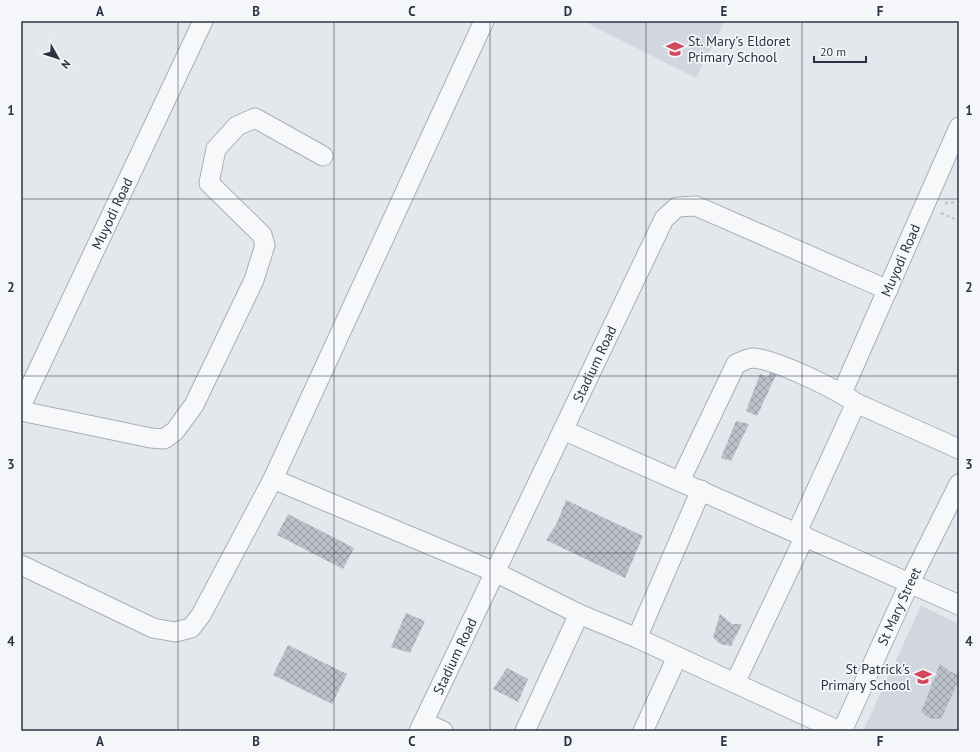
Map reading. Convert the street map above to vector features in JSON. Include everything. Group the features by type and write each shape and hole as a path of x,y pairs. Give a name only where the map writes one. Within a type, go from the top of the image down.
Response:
{"street":[{"name":"Muyodi Road","path":"21,406 203,21"},
{"path":"21,565 153,628 175,632 191,628 201,615 273,479 484,21"},
{"path":"21,411 151,438 164,439 175,432 194,405 254,280 265,245 262,235 209,183 216,149 237,126 255,118 323,156"},
{"name":"Muyodi Road","path":"735,683 801,534 888,290 959,127"},
{"name":"Stadium Road","path":"422,726 664,219 677,207 696,206 888,290"},
{"path":"680,480 736,364 751,358 768,361 959,449"},
{"path":"563,430 680,480 959,605"},
{"path":"273,479 495,572 579,614 637,638 839,731"},
{"name":"St Mary Street","path":"842,731 910,582 959,484"},
{"path":"637,638 701,490"},
{"path":"526,731 579,614"},
{"path":"643,731 677,657"},
{"path":"422,726 444,731"}],"shaded area":[{"name":"St. Mary's Eldoret Primary School","path":"583,21 725,21 696,78"},
{"name":"St Patrick's Primary School","path":"921,606 959,624 959,731 863,731"}],"building":[{"path":"771,371 776,375 757,416 746,411 760,374 768,377"},
{"path":"736,421 749,424 731,461 721,458"},
{"path":"566,500 643,536 625,578 546,540 557,523"},
{"path":"288,514 354,548 343,569 277,535"},
{"path":"406,613 425,621 410,653 391,647"},
{"path":"720,614 732,624 742,624 731,646 720,644 713,637"},
{"path":"288,645 347,674 332,704 273,675"},
{"path":"940,664 951,672 959,675 959,680 941,719 931,719 921,712"},
{"path":"507,668 528,679 518,702 493,689"}],"place":[{"name":"St. Mary's Eldoret Primary School","path":"675,49"},
{"name":"St Patrick's Primary School","path":"923,677"}]}
